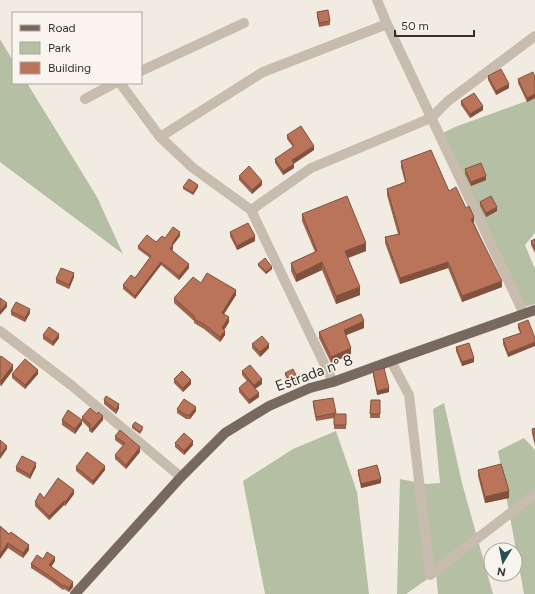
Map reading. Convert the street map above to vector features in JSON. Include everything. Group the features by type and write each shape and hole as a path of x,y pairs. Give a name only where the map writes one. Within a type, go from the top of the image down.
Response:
{"main road":[{"name":"Estrada nº 8","path":"75,594 181,477 225,433 269,406 310,388 333,382 391,360 535,310"}],"street":[{"path":"377,0 524,314"},
{"path":"142,71 244,23"},
{"path":"160,137 264,72 387,24"},
{"path":"251,210 311,168 431,118 448,101 535,36"},
{"path":"85,99 113,84"},
{"path":"121,84 160,137 192,168 251,210 333,382"},
{"path":"0,330 71,385 181,477"},
{"path":"391,360 409,395 430,575 535,494"}],"green space":[{"path":"0,39 12,59 12,84 28,84 97,197 123,254 0,162"},
{"path":"535,98 535,233 525,245 535,269 535,304 520,308 435,137 455,127"},
{"path":"444,403 462,483 483,558 483,582 490,582 493,594 438,594 436,573 406,594 397,594 400,479 426,484 440,483 433,409"},
{"path":"336,431 357,492 369,594 265,594 243,481 293,449"},
{"path":"524,438 535,450 535,594 524,594 522,582 523,542 515,542 498,451"}],"building":[{"path":"328,10 330,21 319,23 317,12"},
{"path":"501,69 509,84 496,91 488,76"},
{"path":"533,72 535,77 535,94 527,98 518,79"},
{"path":"474,93 483,106 470,114 461,101"},
{"path":"301,126 314,146 292,160 294,164 283,171 275,159 294,146 287,135"},
{"path":"431,150 449,191 456,187 466,208 469,206 474,217 471,219 502,281 462,296 448,262 400,278 385,237 400,234 387,189 406,182 401,161"},
{"path":"481,163 486,176 471,182 465,169"},
{"path":"249,166 262,181 252,190 239,176"},
{"path":"189,179 198,185 193,193 183,187"},
{"path":"347,196 366,243 345,251 360,287 336,296 322,262 296,275 291,263 317,251 302,214"},
{"path":"491,196 497,207 486,213 480,202"},
{"path":"248,223 255,236 237,246 230,232"},
{"path":"173,227 180,232 170,249 189,264 179,276 161,262 135,296 123,285 131,275 135,278 151,256 138,246 147,235 156,242 162,236 165,238"},
{"path":"535,239 535,249 531,241"},
{"path":"265,258 272,267 266,272 258,264"},
{"path":"61,268 74,273 69,285 56,279"},
{"path":"207,273 236,290 222,313 229,317 222,328 225,331 220,337 204,324 194,319 195,317 174,298 193,277 201,283"},
{"path":"0,298 7,303 0,311"},
{"path":"16,302 30,309 25,318 11,311"},
{"path":"361,314 364,321 344,330 351,348 331,357 319,332"},
{"path":"528,320 535,338 535,342 508,353 503,339 521,333 518,324"},
{"path":"49,327 59,334 53,342 43,335"},
{"path":"262,336 269,344 260,352 252,344"},
{"path":"469,343 474,358 462,362 456,347"},
{"path":"1,356 13,365 1,381 0,357"},
{"path":"25,359 38,370 25,385 12,374"},
{"path":"250,365 262,379 254,385 242,371"},
{"path":"384,368 389,388 377,391 373,371"},
{"path":"293,369 299,381 291,384 285,373"},
{"path":"182,371 191,380 183,388 174,379"},
{"path":"248,380 259,393 249,400 239,388"},
{"path":"106,396 119,404 116,410 104,400"},
{"path":"333,398 336,413 316,417 313,401"},
{"path":"184,399 196,407 190,415 186,415 177,409"},
{"path":"371,400 380,400 380,414 370,414"},
{"path":"90,408 97,414 98,412 103,416 92,429 89,427 91,425 82,417"},
{"path":"68,410 82,420 75,429 62,420"},
{"path":"334,414 346,414 346,425 334,425"},
{"path":"135,422 143,427 140,432 132,426"},
{"path":"535,428 535,442 532,429"},
{"path":"120,430 140,447 126,465 115,455 125,443 115,436"},
{"path":"184,433 193,441 184,451 175,443"},
{"path":"0,440 7,446 0,455"},
{"path":"87,452 105,466 93,481 76,467"},
{"path":"22,456 36,463 30,475 16,467"},
{"path":"501,464 509,491 485,497 478,470"},
{"path":"377,465 381,479 361,484 358,470"},
{"path":"58,478 74,490 65,502 64,501 49,516 35,502 40,493 44,498"},
{"path":"0,526 9,534 11,532 29,545 23,553 8,543 0,554"},
{"path":"47,552 55,557 49,565 73,582 69,588 64,585 63,586 31,564 37,555 43,559"}]}
